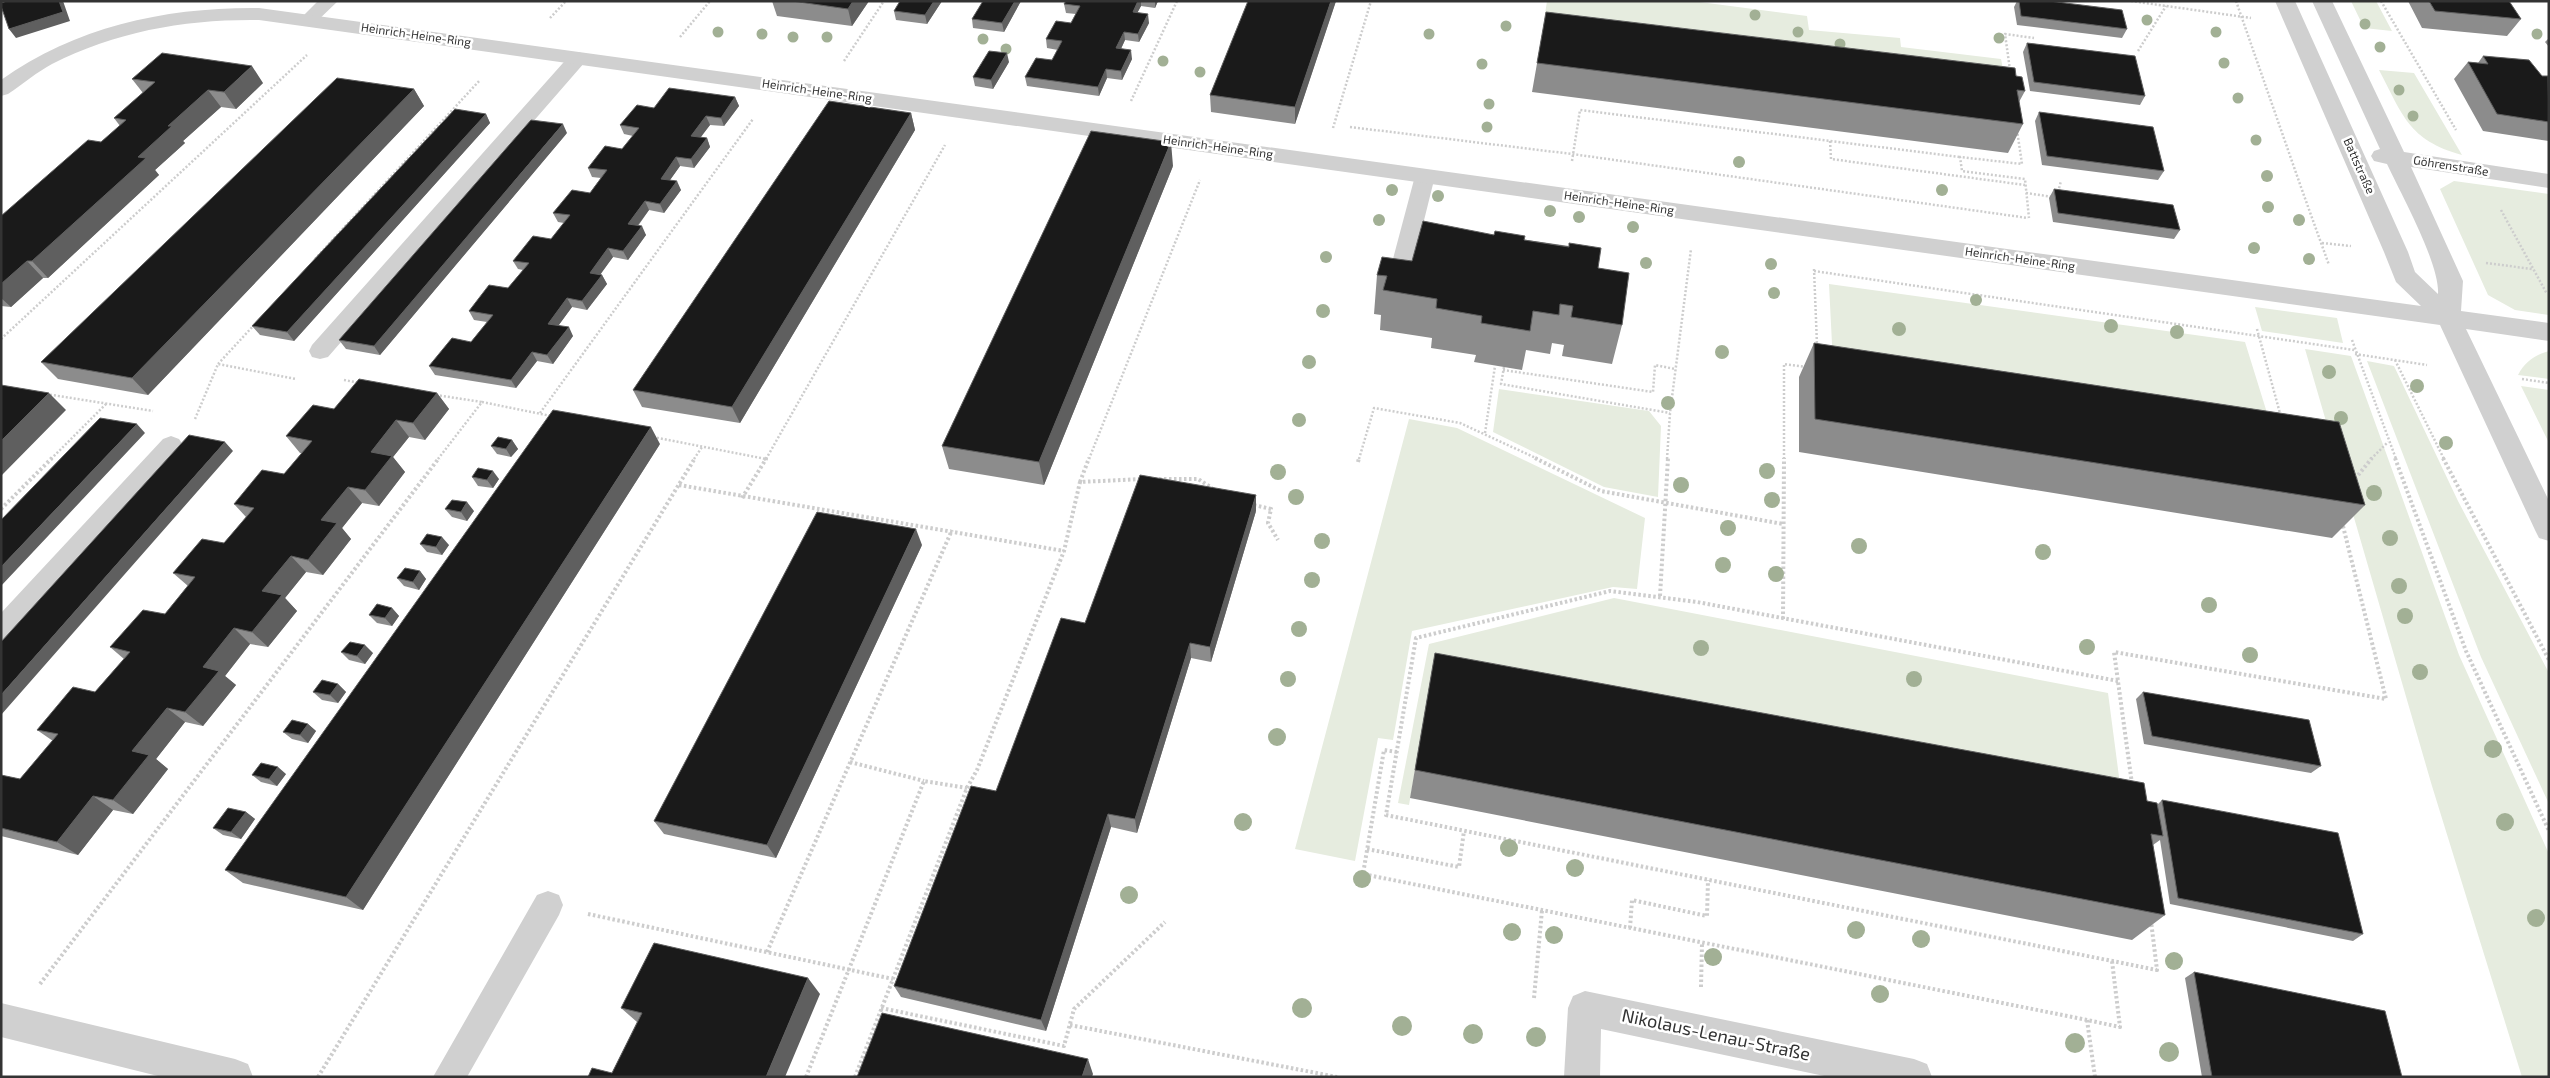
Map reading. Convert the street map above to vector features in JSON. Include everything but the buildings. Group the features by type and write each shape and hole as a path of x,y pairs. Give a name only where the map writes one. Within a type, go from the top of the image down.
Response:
{"street":[{"name":"Battstraße","path":"2285,1 2396,252 2404,276 2449,318 2549,530"},
{"name":"Battstraße","path":"2322,1 2397,158 2452,281 2449,318"},
{"name":"Heinrich-Heine-Ring","path":"1,90 44,60 90,40 126,28 174,18 220,12 308,20 2549,332"},
{"name":"Göhrenstraße","path":"2353,154 2397,158 2549,181"},
{"name":"Nikolaus-Lenau-Straße","path":"1582,1077 1585,1008 1914,1077"},
{"path":"6,1021 235,1077"}],"lane":[{"path":"308,20 329,1"},
{"path":"320,351 578,58"},
{"path":"1396,289 1425,176"},
{"path":"1,631 171,445"},
{"path":"450,1077 548,905"}],"path":[{"path":"701,12 710,1"},
{"path":"822,92 884,1"},
{"path":"1134,96 1177,1"},
{"path":"1322,162 1371,1"},
{"path":"2130,1 2296,24"},
{"path":"2236,1 2342,304 2354,350 2466,650 2549,830"},
{"path":"2138,51 2166,6"},
{"path":"1,339 340,24"},
{"path":"2010,72 2005,34 2034,38"},
{"path":"312,263 492,67 521,50"},
{"path":"540,413 776,86"},
{"path":"1572,154 1580,110 2022,164 2017,127"},
{"path":"1334,125 1572,154 2028,218 2025,179 1962,171 1960,156"},
{"path":"1830,140 1831,159 2025,185"},
{"path":"855,1077 967,788 978,770 1064,551 1080,482 1214,146"},
{"path":"742,498 944,147"},
{"path":"2026,193 2056,198 2061,181"},
{"path":"1660,596 1670,413 1695,214"},
{"path":"1817,350 1814,271 2354,350"},
{"path":"187,417 196,418 218,364 258,321"},
{"path":"2259,336 2282,418"},
{"path":"2395,360 2470,512 2549,660"},
{"path":"218,364 297,379"},
{"path":"1783,619 1784,364 1810,367"},
{"path":"1670,413 1501,384 1503,369 1653,392 1655,365 1675,369"},
{"path":"1485,433 1495,366"},
{"path":"40,393 160,412"},
{"path":"434,395 559,417"},
{"path":"6,1021 482,402"},
{"path":"1,509 107,403"},
{"path":"1358,462 1374,408 1460,423 1485,433 1602,491 1783,524"},
{"path":"645,435 766,459"},
{"path":"2353,482 2363,467 2388,442"},
{"path":"318,1077 702,447"},
{"path":"1080,482 1145,479"},
{"path":"1154,479 1198,479 1213,489"},
{"path":"679,485 742,498 952,530 1064,551"},
{"path":"1245,503 1271,509 1268,523 1278,540"},
{"path":"2132,787 2114,652 2386,699 2340,514"},
{"path":"767,952 952,530"},
{"path":"2118,681 1660,596 1610,592 1416,638 1386,815 2157,970 2150,913"},
{"path":"1397,752 1384,750 1362,874 2120,1027 2112,961"},
{"path":"850,762 924,781 967,788"},
{"path":"806,1077 924,781"},
{"path":"1367,848 1459,867 1464,831"},
{"path":"1630,928 1632,900 1707,916 1708,880"},
{"path":"548,905 848,971 893,979"},
{"path":"1534,998 1542,910"},
{"path":"882,1008 1064,1046 1074,1009 1165,922"},
{"path":"2087,1020 2095,1077"},
{"path":"1070,1025 1337,1077"}],"shaded area":[{"path":"1547,1 1692,1 1807,16 1809,30 1900,38 1901,47 2001,59 2009,98 1541,41"},
{"path":"2351,1 2376,1 2392,31 2364,28"},
{"path":"2379,70 2414,73 2462,155 2430,142 2409,124"},
{"path":"2454,181 2549,194 2549,315 2515,310 2488,295 2440,189"},
{"path":"1829,284 2245,342 2272,429 1833,364"},
{"path":"2255,307 2337,318 2343,343 2262,331"},
{"path":"2305,349 2351,356 2459,655 2549,854 2549,1077 2522,1077 2432,786"},
{"path":"2549,351 2549,379 2518,375 2530,360"},
{"path":"2367,361 2394,366 2458,501 2549,673 2549,804 2481,657"},
{"path":"2521,386 2549,390 2549,443"},
{"path":"1499,389 1649,411 1661,426 1658,497 1604,487 1493,432"},
{"path":"1409,419 1457,428 1645,518 1637,589 1613,587 1412,631 1393,740 1378,738 1355,861 1295,849"},
{"path":"1614,598 2108,693 2126,830 1430,684 1409,805 1398,803 1429,644"}]}
